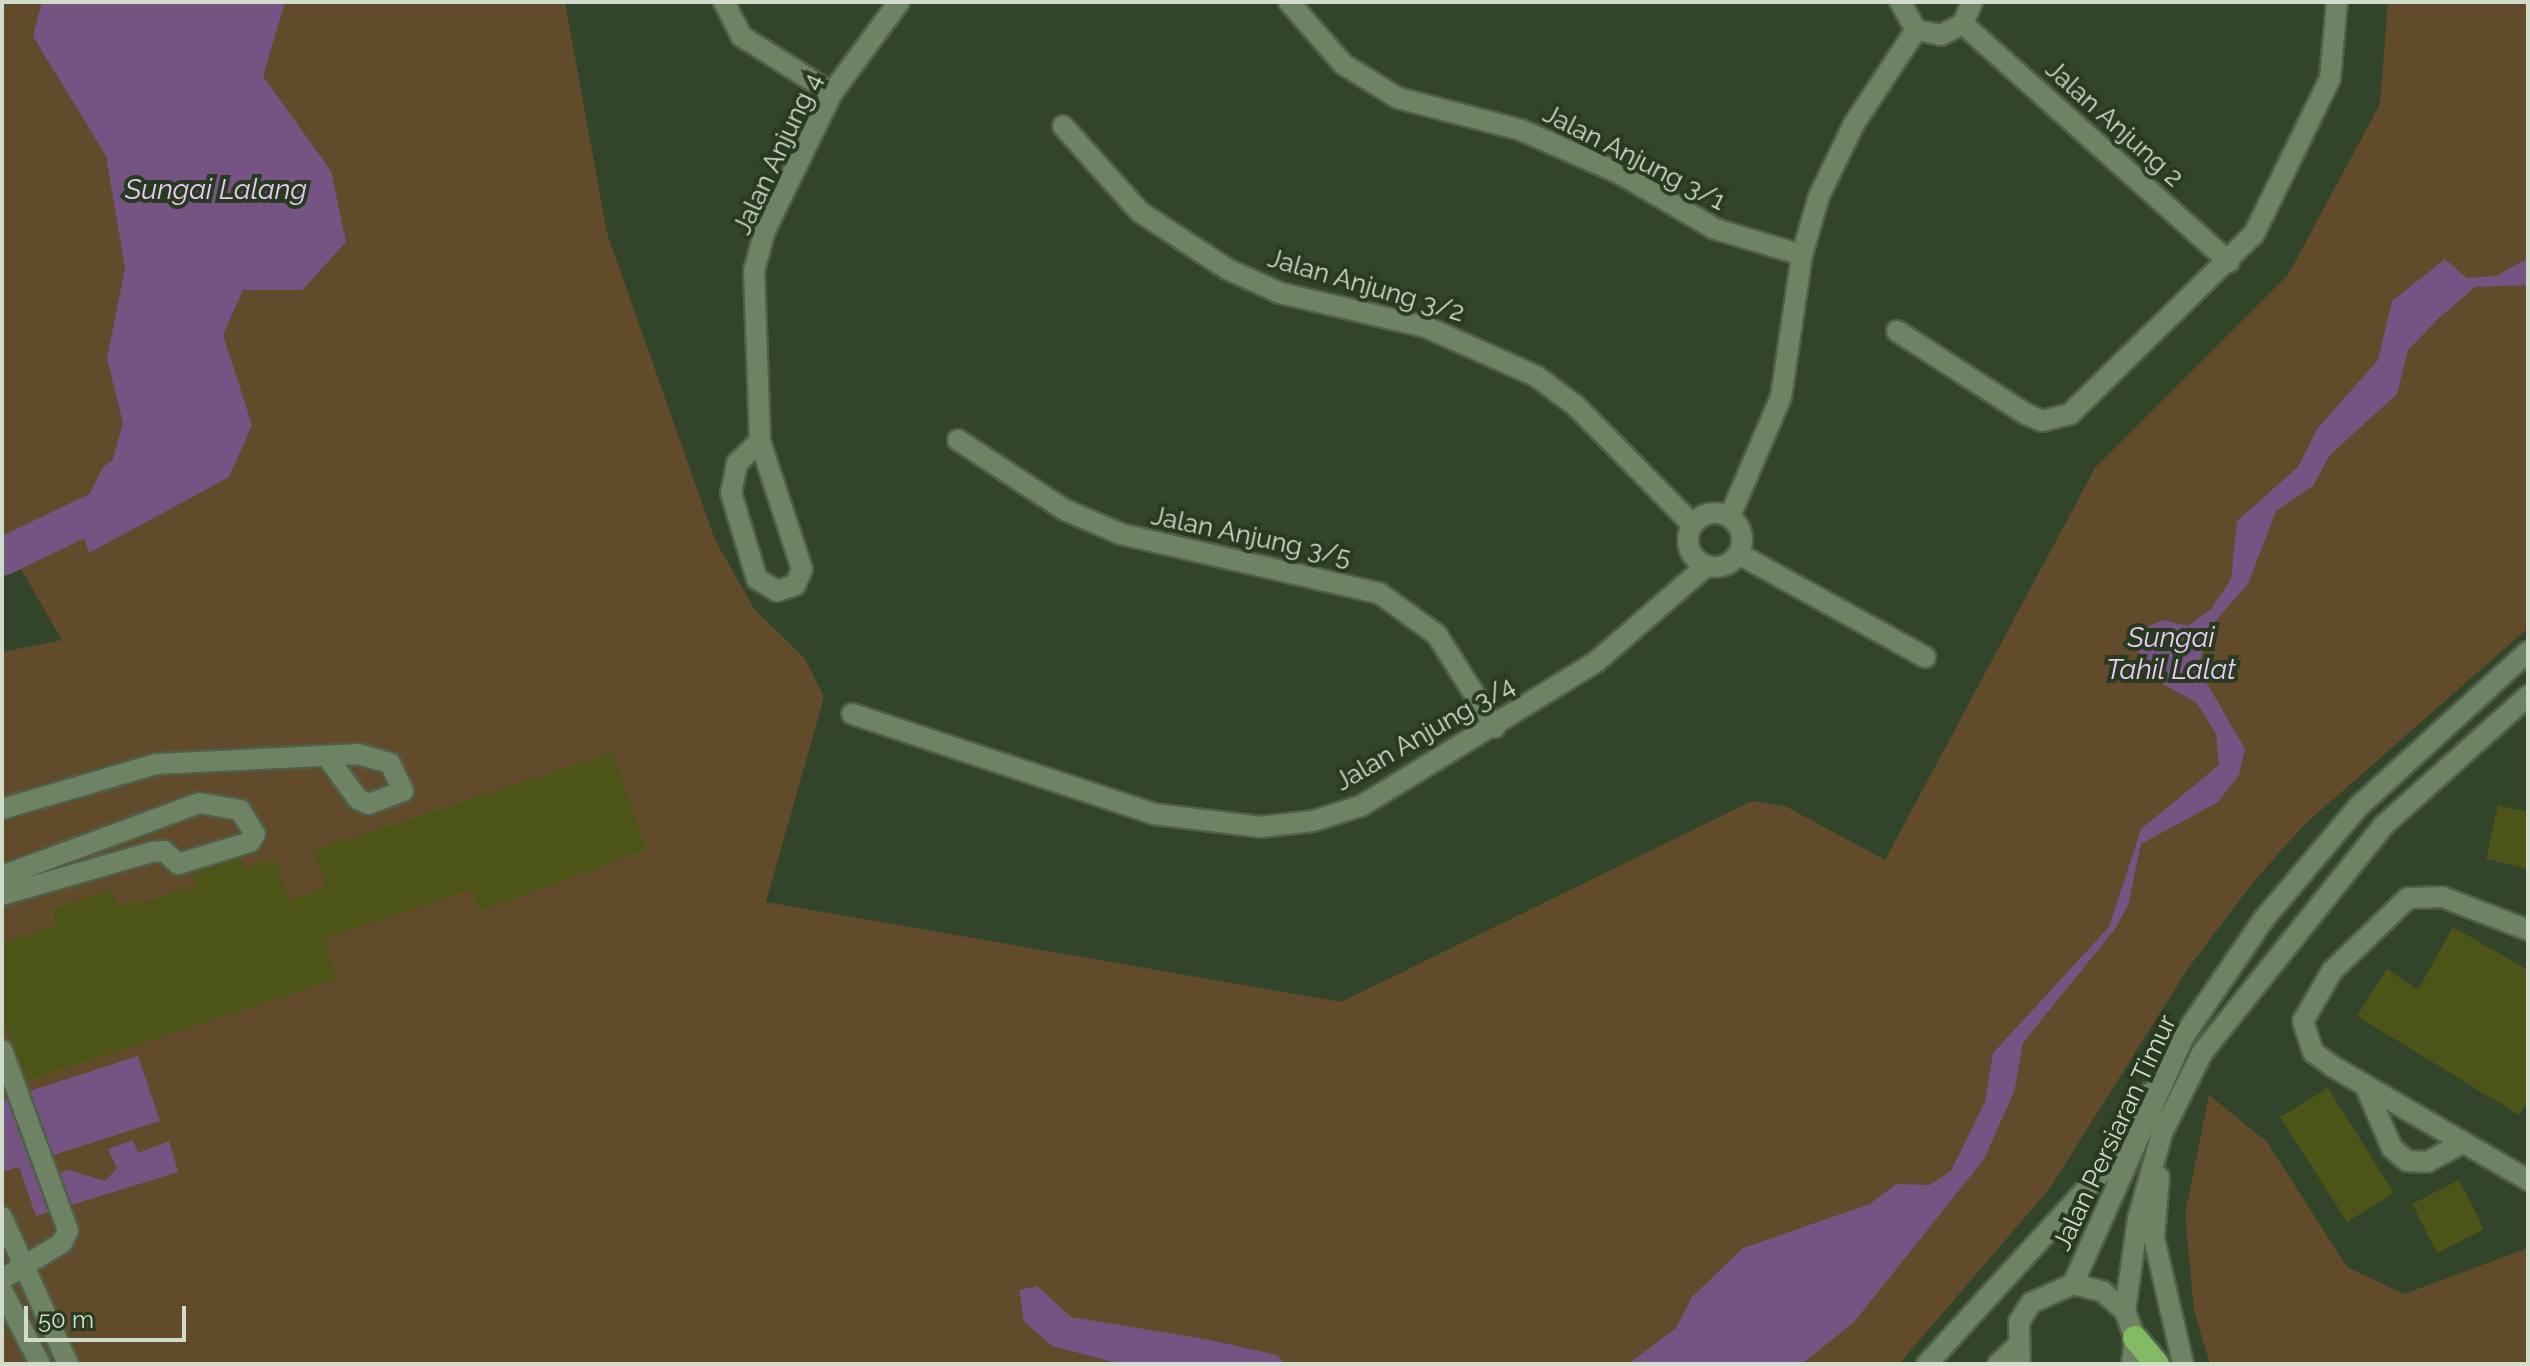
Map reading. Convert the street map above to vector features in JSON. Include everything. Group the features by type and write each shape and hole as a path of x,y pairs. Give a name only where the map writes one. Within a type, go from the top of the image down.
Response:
{"highway":[{"path":"2135,1338 2157,1364"}],"street":[{"path":"724,2 741,36 832,93"},
{"name":"Jalan Anjung 4","path":"760,441 737,463 731,493 757,579 777,591 795,585 802,569 760,441 754,271 765,230 832,93 899,2"},
{"name":"Jalan Anjung 3/1","path":"1289,2 1343,64 1398,98 1521,130 1621,174 1715,229 1802,255"},
{"path":"1900,2 1916,30 1941,35 1963,24 1972,2"},
{"path":"1897,331 2026,414 2055,420 2229,262 2254,234 2330,79 2337,2"},
{"name":"Jalan Anjung 2","path":"1963,24 2229,262"},
{"path":"1730,516 1781,397 1802,255 1854,124 1916,30"},
{"name":"Jalan Anjung 3/2","path":"1063,126 1140,212 1227,269 1280,293 1426,327 1536,376 1576,406 1692,524"},
{"name":"Jalan Anjung 3/5","path":"958,440 1065,510 1121,534 1379,593 1437,635 1495,727"},
{"path":"1709,513 1730,516 1743,538 1739,554 1725,566 1706,566 1688,544 1692,524 1709,513"},
{"path":"1739,554 1925,657"},
{"name":"Jalan Anjung 3/4","path":"852,714 1154,814 1261,827 1361,806 1495,727 1596,662 1706,566"},
{"name":"Jalan Persiaran Timur","path":"2073,1284 2184,1036 2263,920 2358,807 2528,652"},
{"name":"Jalan Persiaran Timur","path":"2125,1311 2138,1219 2162,1133 2202,1053 2289,936 2383,826 2528,696"},
{"path":"2,809 156,764 328,758"},
{"path":"2,876 199,803 240,810 255,834 250,842 178,864 164,851 152,852 2,895"},
{"path":"2528,930 2425,893 2394,909 2332,971 2303,1021 2313,1052 2367,1090 2528,1180"},
{"path":"1927,1364 2101,1173 2184,1036"},
{"path":"2,1050 68,1230 62,1243 2,1279"},
{"path":"2367,1090 2392,1148 2407,1161 2427,1162 2461,1144"},
{"path":"2162,1133 2154,1238 2166,1314 2183,1364"},
{"path":"2,1217 20,1266 68,1364"},
{"path":"1998,1364 2018,1356 2031,1303 2073,1284 2102,1291 2125,1311 2135,1338 2132,1364"},
{"path":"2,1290 40,1364"}],"shaded area":[{"path":"2,2 565,2 607,233 715,540 755,610 805,659 824,697 766,902 1341,1002 1752,801 1785,806 1885,860 2095,468 2288,275 2380,104 2388,2 2528,2 2528,628 2304,825 2255,880 2189,967 2050,1188 1899,1364 2,1364 2,652 62,640 2,536"},
{"path":"2209,1095 2267,1142 2347,1267 2404,1294 2528,1248 2528,1364 2210,1364 2194,1310 2185,1215"}],"water":[{"name":"Sungai Lalang","path":"42,2 285,2 263,76 331,171 346,242 302,290 243,290 223,335 252,425 229,477 89,553 81,527 105,487 123,423 107,358 125,268 106,156 33,36"},
{"name":"Sungai Tahil Lalat","path":"2528,258 2528,285 2475,287 2440,317 2408,350 2397,394 2330,455 2313,486 2276,511 2248,584 2208,629 2198,668 2245,749 2239,775 2218,802 2141,844 2128,906 2114,930 2023,1043 2014,1092 1984,1159 1854,1322 1802,1364 1628,1364 1676,1328 1692,1297 1743,1248 1870,1204 1896,1184 1930,1185 1951,1171 1985,1102 1993,1053 2109,927 2141,829 2219,765 2216,734 2197,703 2145,674 2138,650 2143,628 2164,620 2188,626 2211,609 2231,579 2237,521 2298,467 2317,429 2378,360 2392,301 2445,259 2467,278 2496,276"},
{"path":"138,1056 160,1121 32,1162 45,1179 69,1170 105,1181 117,1168 108,1149 133,1140 138,1153 169,1141 178,1172 36,1216 19,1167 2,1172 2,1100"},
{"path":"1037,1286 1071,1317 1205,1339 1277,1355 1286,1364 1121,1364 1052,1346 1024,1321 1019,1290"}],"building":[{"path":"613,752 647,850 479,912 472,890 324,939 337,979 28,1081 2,1015 2,943 56,925 51,909 112,889 117,905 149,900 196,885 192,873 241,858 246,869 275,859 289,900 326,887 313,850"},
{"path":"2498,805 2528,812 2528,869 2486,859"},
{"path":"2453,927 2528,970 2528,1101 2519,1115 2357,1016 2387,969 2418,990"},
{"path":"2328,1088 2394,1193 2347,1222 2280,1117"},
{"path":"2459,1180 2484,1229 2437,1253 2412,1204"}],"waterway":[{"path":"2,557 104,508 118,479"}]}
